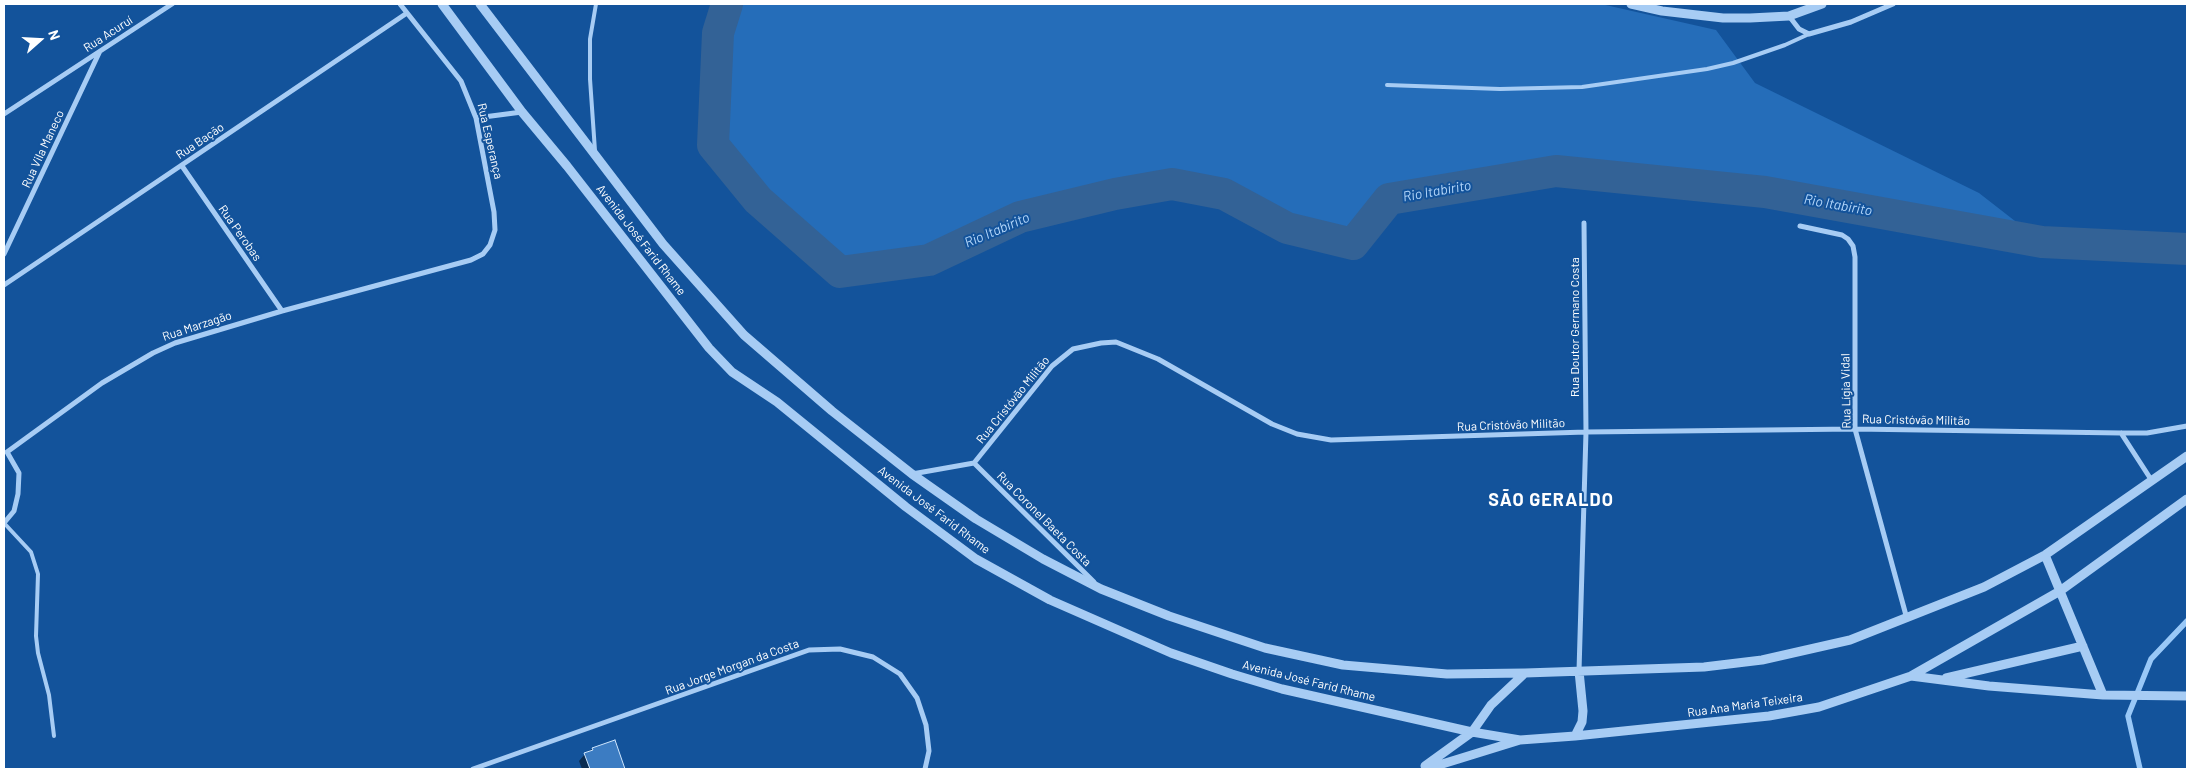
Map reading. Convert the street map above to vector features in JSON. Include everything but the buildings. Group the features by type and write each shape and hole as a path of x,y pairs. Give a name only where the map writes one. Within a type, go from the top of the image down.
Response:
{"street":[{"name":"Rua Acuruí","path":"4,114 172,4"},
{"name":"Rua Esperança","path":"400,4 461,81 476,118 494,212 495,230 490,245"},
{"name":"Avenida José Farid Rhame","path":"442,4 522,112 567,166 709,348 732,372 777,402 906,507 976,559 1050,600 1170,653 1282,689 1472,732 1520,740"},
{"path":"480,4 663,244 744,336 832,411 912,474 976,518 1043,559 1101,589 1169,616 1265,648 1343,665 1447,674 1704,667 1762,660 1850,640 1984,587 2045,555 2153,482 2187,456"},
{"path":"1631,4 1662,11 1723,18 1788,16 1822,4"},
{"path":"1788,16 1799,29 1809,34 1851,22 1893,4"},
{"name":"Rua Bação","path":"4,285 407,13"},
{"name":"Rua Vila Maneco","path":"4,254 100,51"},
{"path":"476,118 522,112"},
{"name":"Rua Perobas","path":"182,166 282,311"},
{"name":"Rua Doutor Germano Costa","path":"1579,671 1586,432 1584,223"},
{"name":"Rua Lígia Vidal","path":"1800,226 1842,235 1853,246 1855,256 1855,429 1907,619"},
{"name":"Rua Marzagão","path":"4,523 14,511 18,494 19,473 5,452 102,384 153,353 197,335 471,260 483,254 490,245"},
{"name":"Rua Cristóvão Militão","path":"974,463 1052,366 1073,349 1100,342 1116,342 1130,346 1158,359 1272,424 1297,434 1315,438 1361,439 1586,432 1855,429 2121,434 2147,433 2187,426"},
{"path":"2121,434 2153,482"},
{"path":"912,474 974,463"},
{"name":"Rua Coronel Baeta Costa","path":"974,463 1101,589"},
{"path":"1911,676 2060,591 2187,499"},
{"path":"2045,555 2083,646 2108,695"},
{"path":"1941,679 2083,646"},
{"name":"Rua Jorge Morgan da Costa","path":"474,769 809,650 840,650 874,657 900,674 917,698 926,725 929,751 925,769"},
{"path":"1575,736 1582,722 1583,711 1579,671"},
{"path":"1420,769 1472,732 1491,705 1525,673"},
{"name":"Rua Ana Maria Teixeira","path":"1426,769 1520,740 1769,716 1819,707 1911,676 1989,686 2108,695 2187,696"}],"lane":[{"path":"595,156 590,47 596,4"},
{"path":"1387,84 1500,89 1582,87 1706,69 1733,63 1785,45 1809,34"},
{"path":"4,523 31,552 38,574 36,636 38,653 49,695 54,736"}],"shaded area":[{"path":"727,4 1601,4 1716,30 1755,83 1979,193 2042,242 1765,192 1556,171 1389,199 1353,244 1287,228 1224,194 1172,184 1115,194 1020,217 929,260 840,272 758,200 713,145 718,33"}],"waterway":[{"name":"Rio Itabirito","path":"727,4 718,33 713,145 758,200 840,272 929,260 1020,217 1115,194 1172,184 1224,194 1287,228 1353,244 1389,199 1556,171 1765,192 2042,242 2187,249"},
{"path":"2140,769 2128,716 2151,659 2187,621"}],"district":[{"name":"SÃO GERALDO","path":"1551,500"}]}
